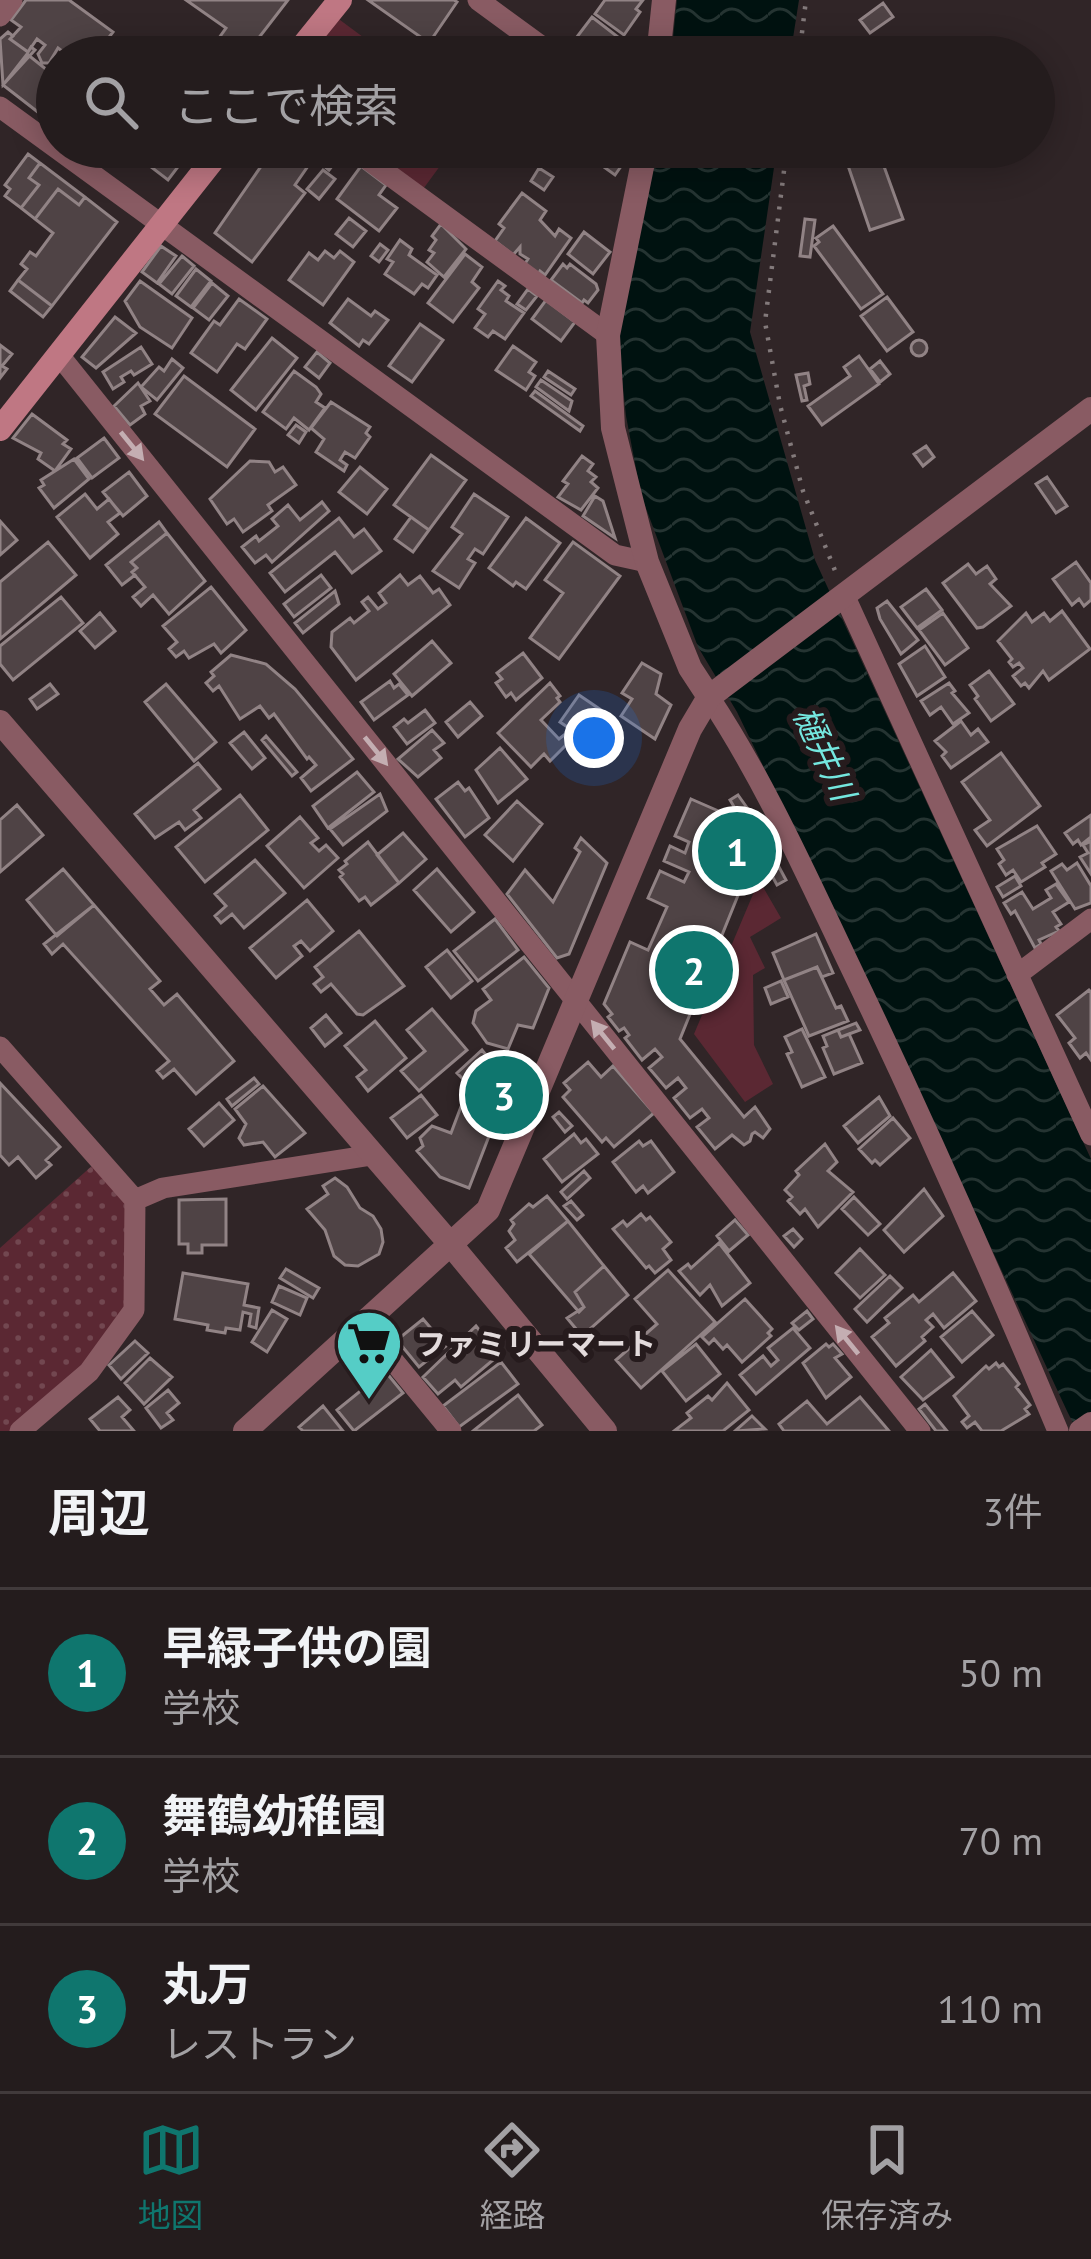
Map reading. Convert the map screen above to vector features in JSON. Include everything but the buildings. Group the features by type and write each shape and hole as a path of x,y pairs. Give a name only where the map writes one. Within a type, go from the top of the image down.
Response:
{"main road":[{"path":"311,36 340,0"},
{"path":"0,429 207,168"}],"street":[{"path":"0,16 11,0"},
{"path":"478,0 527,36"},
{"path":"660,36 664,0"},
{"path":"0,107 36,133"},
{"path":"84,168 615,555 647,562"},
{"path":"380,168 608,335"},
{"path":"642,168 608,335 614,428 647,562 690,668 713,694 930,1133 1058,1431"},
{"path":"59,355 920,1431"},
{"path":"245,1431 488,1210 690,729 713,694 1091,409"},
{"path":"842,599 1091,1135"},
{"path":"0,722 452,1246 605,1431"},
{"path":"1017,975 1091,919"},
{"path":"0,1047 135,1200 134,1310 89,1372 20,1431"},
{"path":"135,1200 163,1188 372,1155"},
{"path":"363,1324 451,1431"},
{"path":"1081,1431 1091,1424"}],"path":[{"path":"802,36 806,0"},
{"path":"784,168 765,322 803,491 842,599"}],"shaded area":[{"path":"336,17 362,36 323,36"},
{"path":"380,168 439,168 418,196"},
{"path":"759,880 781,918 750,937 765,968 753,975 754,1045 773,1084 745,1102 694,1034"},
{"path":"94,1164 128,1202 129,1307 96,1354 11,1431 0,1431 0,1248"}],"water":[{"path":"677,0 799,0 793,36 673,36"},
{"name":"樋井川","path":"652,168 774,168 750,332 815,560 1091,1159 1091,1431 1077,1431 852,949 737,712 698,647 641,495 626,416 619,349 621,307"}],"place":[{"name":"早緑子供の園","path":"737,851"},
{"name":"舞鶴幼稚園","path":"694,970"},
{"name":"丸万","path":"504,1095"},
{"name":"ファミリーマート","path":"369,1402"}]}
